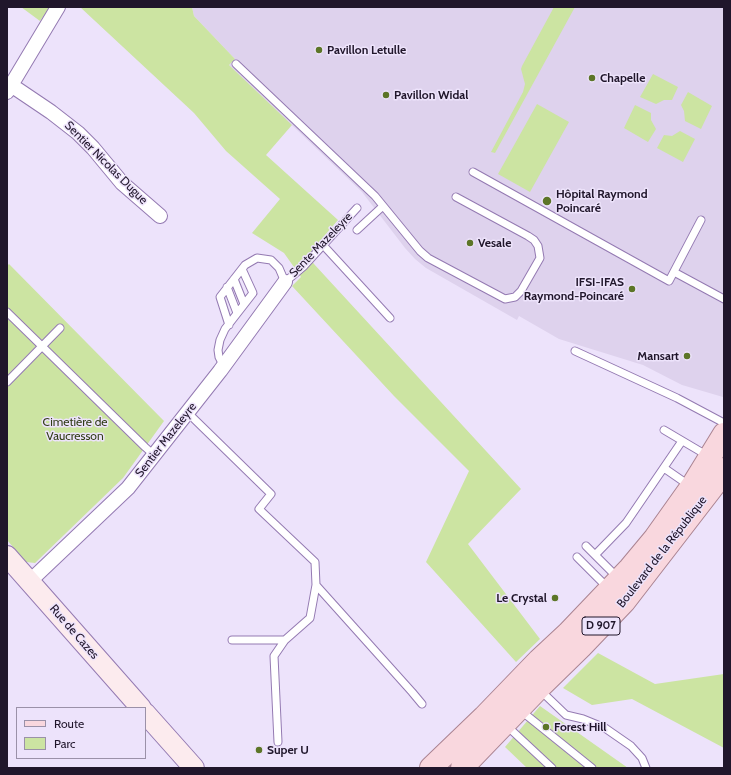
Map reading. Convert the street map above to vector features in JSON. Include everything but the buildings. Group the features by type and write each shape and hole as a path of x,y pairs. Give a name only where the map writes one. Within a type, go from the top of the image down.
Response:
{"main road":[{"name":"D 907","path":"692,486 717,463 724,434"},
{"name":"Boulevard de la République","path":"462,768 511,716 624,602 715,484 717,463"},
{"name":"Boulevard de la République","path":"431,768 568,633 615,584 639,558 692,486"}],"street":[{"path":"9,88 58,7"},
{"name":"Sentier Nicolas Dugue","path":"9,88 51,112 78,133 93,148 126,187 160,216"},
{"name":"Sentier Mazeleyre","path":"29,582 128,488 285,282"},
{"name":"Rue de Cazes","path":"7,556 140,707"},
{"path":"146,714 194,768"}],"lane":[{"path":"236,64 375,196 413,244 428,258 504,299 515,297 521,291 540,258 538,246 534,240 528,236 456,197"},
{"path":"473,172 669,281 702,220"},
{"path":"357,230 383,206"},
{"name":"Sente Mazeleyre","path":"285,282 304,266 357,208"},
{"path":"323,245 390,318"},
{"path":"229,325 220,297 245,265 257,258 271,260 279,268 285,282"},
{"path":"223,365 219,357 218,345 225,329 253,293 242,269"},
{"path":"674,272 724,299"},
{"path":"234,279 244,304"},
{"path":"228,287 237,313"},
{"path":"7,312 145,448 154,455"},
{"path":"7,382 60,328"},
{"path":"575,351 678,398 724,423"},
{"path":"187,412 271,494 259,509 315,562 316,585 310,618 285,640 274,656 278,742"},
{"path":"664,430 717,463"},
{"path":"595,554 626,523 682,441"},
{"path":"664,468 692,486"},
{"path":"586,546 595,554 615,584"},
{"path":"577,557 615,584"},
{"path":"316,585 422,704"},
{"path":"232,640 285,640"},
{"path":"538,689 566,715 583,719 605,728 631,746 642,758 646,768"},
{"path":"511,716 552,768"},
{"path":"511,716 592,768"}],"shaded area":[{"name":"Hôpital Raymond Poincaré","path":"192,7 724,7 723,397 682,385 643,365 559,339 519,316 517,320 426,268 405,248 362,192 229,65 235,59 194,16"}],"green space":[{"path":"21,7 50,7 40,21"},
{"path":"80,7 192,7 194,16 235,59 229,65 292,125 266,155 338,220 308,255 314,264 521,489 468,544 540,639 516,662 426,562 469,471 394,396 292,286 301,277 284,253 252,233 280,199 226,151 194,113"},
{"path":"554,7 575,7 495,153 491,152 523,92 525,84 521,69 522,66"},
{"path":"653,74 678,87 672,100 664,100 656,104 640,97"},
{"path":"688,92 712,106 701,129 685,121 684,111 681,105"},
{"path":"537,104 569,122 530,192 498,174"},
{"path":"635,105 651,113 651,120 656,129 648,142 624,128"},
{"path":"680,131 695,139 683,162 657,148 664,135 672,136"},
{"name":"Cimetière de Vaucresson","path":"9,264 164,421 123,478 35,563 26,562 7,540 7,266"},
{"path":"598,653 655,684 724,674 724,748 632,699 592,705 563,688"},
{"name":"Forest Hill","path":"540,706 628,768 527,768 505,747"}],"place":[{"name":"Pavillon Letulle","path":"319,50"},
{"name":"Chapelle","path":"592,78"},
{"name":"Pavillon Widal","path":"386,95"},
{"name":"Hôpital Raymond Poincaré","path":"547,201"},
{"name":"Vesale","path":"470,243"},
{"name":"IFSI-IFAS Raymond-Poincaré","path":"632,289"},
{"name":"Mansart","path":"687,356"},
{"name":"Le Crystal","path":"555,598"},
{"name":"Forest Hill","path":"546,727"},
{"name":"Super U","path":"259,750"}]}
